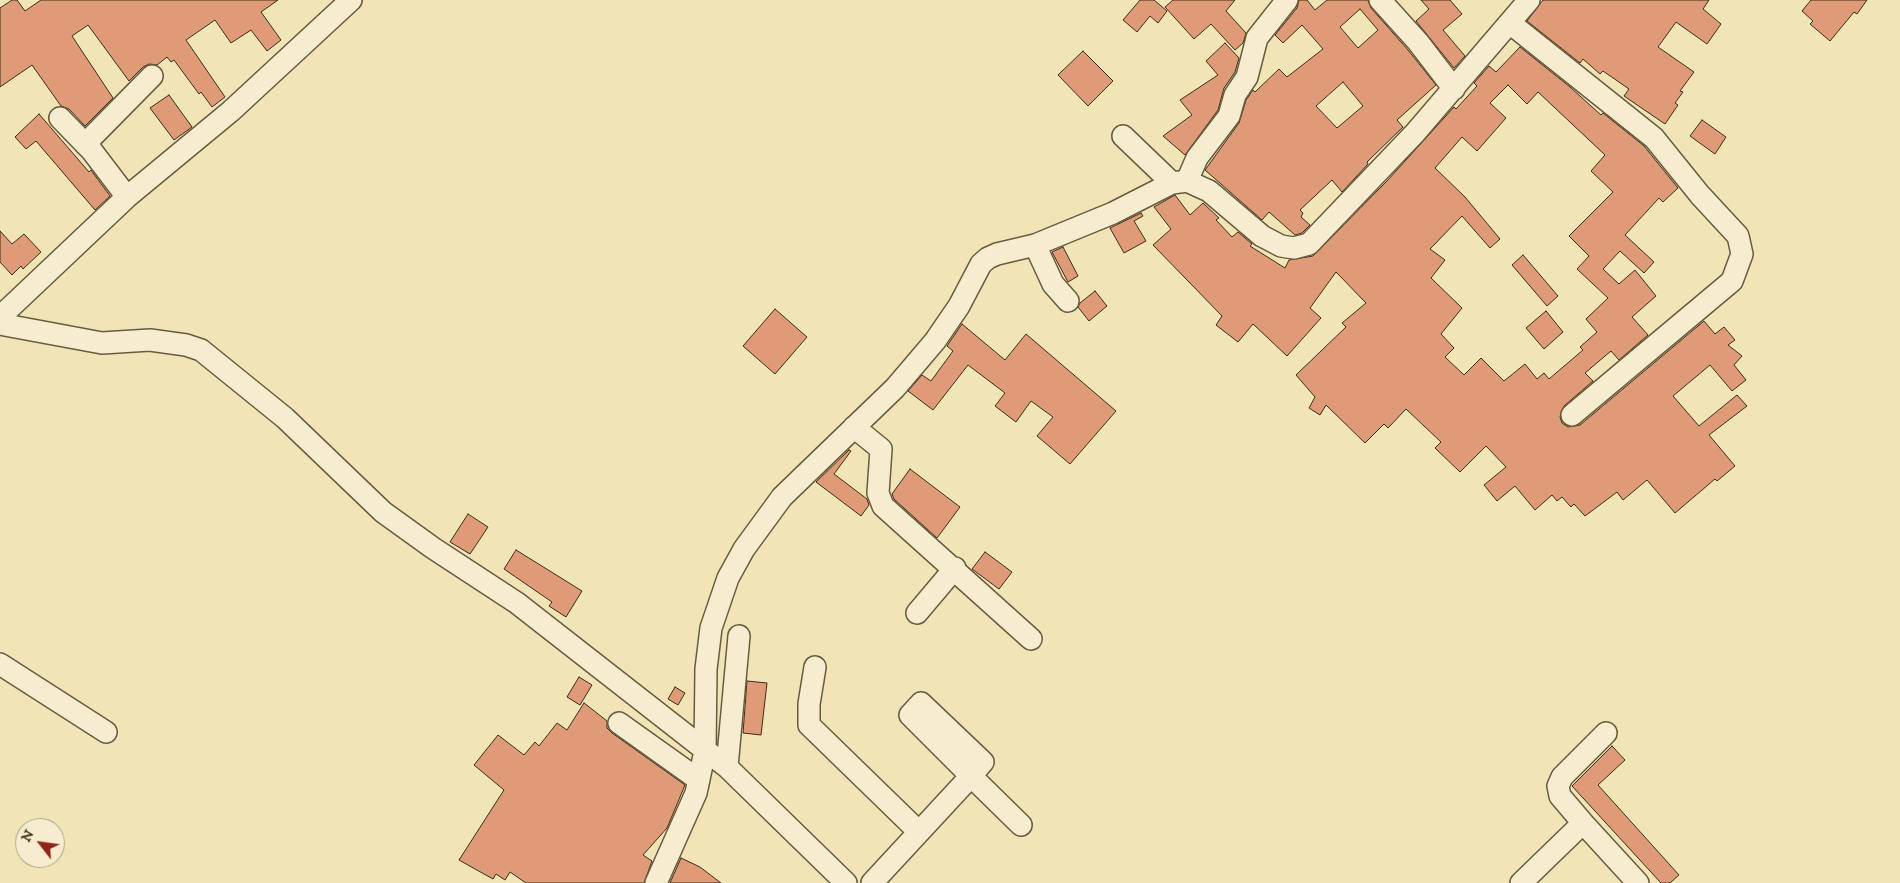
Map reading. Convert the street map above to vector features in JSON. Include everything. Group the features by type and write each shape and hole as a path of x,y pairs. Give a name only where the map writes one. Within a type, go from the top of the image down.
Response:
{"street":[{"path":"0,317 127,197 231,111 351,0"},
{"path":"656,883 696,793 705,751 706,669 711,628 728,578 744,549 782,497 895,388 935,341 959,306 981,264 988,258 1035,245 1113,213 1180,182 1229,116 1235,95 1247,77 1257,38 1287,0"},
{"path":"1380,0 1418,42 1454,89"},
{"path":"1123,136 1180,182 1210,192 1262,236 1281,246 1294,248 1309,244 1415,133 1529,0"},
{"path":"1510,23 1654,138 1700,195 1738,236 1742,254 1732,281 1572,415"},
{"path":"85,144 152,76"},
{"path":"60,118 85,144 127,197"},
{"path":"1035,245 1053,284 1068,301"},
{"path":"0,324 102,343 150,340 186,345 201,350 237,376 286,418 383,512 433,548 517,603 727,767 846,883"},
{"path":"854,427 880,449 878,493 883,506 1031,639"},
{"path":"917,613 954,568"},
{"path":"727,767 739,636"},
{"path":"0,664 106,732"},
{"path":"815,667 809,704 809,725 919,832"},
{"path":"619,724 699,780"},
{"path":"1606,733 1562,777 1558,786 1560,796 1638,883"},
{"path":"872,883 971,776 1021,825"},
{"path":"1520,883 1584,822"}],"building":[{"path":"12,0 17,0 25,11 41,0 278,0 261,12 281,40 267,51 251,30 231,43 215,20 186,40 225,97 212,107 201,92 199,94 174,60 171,62 167,57 157,65 149,64 143,67 129,81 88,25 72,36 113,98 85,126 69,109 61,106 32,65 0,87 0,8"},
{"path":"1140,0 1154,0 1167,11 1158,23 1150,16 1137,32 1123,20"},
{"path":"1173,0 1235,0 1226,11 1246,33 1243,43 1235,50 1211,24 1194,39 1165,7"},
{"path":"1299,0 1307,0 1315,10 1327,0 1368,0 1371,8 1436,85 1397,120 1403,127 1367,162 1368,164 1342,192 1332,180 1300,210 1303,213 1301,217 1310,225 1302,233 1295,235 1269,212 1262,220 1205,170 1239,123 1246,100 1253,90 1255,92 1279,69 1287,77 1323,49 1302,25 1283,43 1275,35 1297,8","holes":["1360,9 1378,30 1358,48 1340,27","1343,82 1363,106 1337,128 1316,106"]},
{"path":"1421,0 1450,0 1462,14 1443,30 1465,56 1454,68 1416,21 1429,9"},
{"path":"1543,0 1709,0 1703,9 1721,24 1707,44 1676,22 1658,47 1694,72 1680,91 1683,92 1675,103 1678,105 1665,124 1624,96 1629,89 1603,71 1600,74 1583,59 1580,63 1527,21"},
{"path":"1811,0 1867,0 1857,14 1854,12 1830,41 1810,24 1813,21 1802,11"},
{"path":"1225,43 1239,58 1235,72 1224,88 1218,110 1185,155 1163,136 1192,115 1180,100 1218,75 1206,61"},
{"path":"1520,47 1570,87 1601,115 1603,113 1644,146 1678,188 1663,202 1659,198 1625,235 1654,262 1644,273 1620,251 1603,269 1619,284 1635,270 1656,296 1632,317 1648,335 1619,360 1611,351 1585,373 1593,381 1564,406 1560,417 1562,423 1568,427 1580,425 1704,321 1715,334 1724,327 1735,340 1728,345 1742,356 1734,365 1746,380 1732,391 1710,365 1673,396 1699,426 1737,395 1747,406 1709,435 1735,466 1717,481 1715,479 1675,513 1647,480 1623,500 1617,492 1585,516 1574,504 1571,507 1562,497 1557,501 1552,495 1535,510 1515,486 1497,501 1484,485 1506,467 1486,446 1460,472 1435,448 1441,442 1406,409 1388,428 1384,424 1365,443 1326,405 1320,415 1309,408 1315,397 1296,375 1346,327 1342,323 1366,303 1336,272 1310,308 1321,318 1287,356 1253,324 1238,342 1216,325 1222,316 1153,245 1171,229 1154,207 1175,195 1190,215 1203,203 1219,218 1216,220 1232,237 1238,232 1252,244 1250,246 1285,268 1289,260 1313,256 1387,181 1454,107 1456,109 1477,86 1474,83 1489,66 1496,72","holes":["1508,85 1527,104 1538,92 1605,155 1591,171 1613,192 1569,236 1589,256 1577,269 1608,298 1586,319 1597,332 1580,347 1583,350 1549,379 1544,373 1537,379 1525,364 1504,381 1481,358 1464,375 1445,357 1454,348 1441,334 1462,308 1431,278 1445,260 1430,249 1462,216 1490,248 1500,239 1465,197 1435,168 1462,137 1477,151 1506,118 1490,103"]},
{"path":"1083,51 1113,81 1088,106 1058,75"},
{"path":"169,95 192,127 174,140 150,108"},
{"path":"39,114 89,172 91,170 110,196 95,210 36,141 26,149 15,137"},
{"path":"1702,120 1726,137 1715,154 1690,136"},
{"path":"1141,213 1143,216 1134,221 1146,241 1124,253 1110,228"},
{"path":"0,231 12,244 24,234 41,252 23,269 21,266 12,275 0,262"},
{"path":"1063,247 1078,276 1068,282 1052,252"},
{"path":"1523,255 1558,296 1547,306 1512,265"},
{"path":"1095,291 1107,306 1089,321 1078,307 1080,303"},
{"path":"775,309 807,337 775,374 743,346"},
{"path":"1546,311 1563,332 1544,349 1526,328"},
{"path":"962,324 1005,360 1026,334 1116,411 1070,464 1037,436 1053,417 1031,401 1016,422 995,406 1005,393 968,365 933,410 908,391 922,375 931,381 953,351 947,346"},
{"path":"849,450 851,451 834,474 867,499 869,505 861,516 816,482"},
{"path":"910,469 960,507 937,538 894,499 892,494"},
{"path":"468,514 488,527 470,554 450,542"},
{"path":"516,550 582,591 566,617 549,606 552,602 504,569"},
{"path":"985,552 1012,572 999,589 972,569"},
{"path":"579,677 592,685 580,705 567,697"},
{"path":"747,681 767,683 761,735 743,733"},
{"path":"675,687 685,693 678,705 668,699"},
{"path":"584,703 607,721 607,728 612,733 685,785 667,828 643,855 652,861 644,883 526,883 510,872 505,880 496,874 493,879 459,860 504,790 474,765 498,735 524,755 535,742 539,746 557,723 567,730"},
{"path":"1612,746 1625,760 1598,785 1679,875 1670,883 1661,883 1572,786"},
{"path":"681,858 700,867 721,883 670,883"}]}
